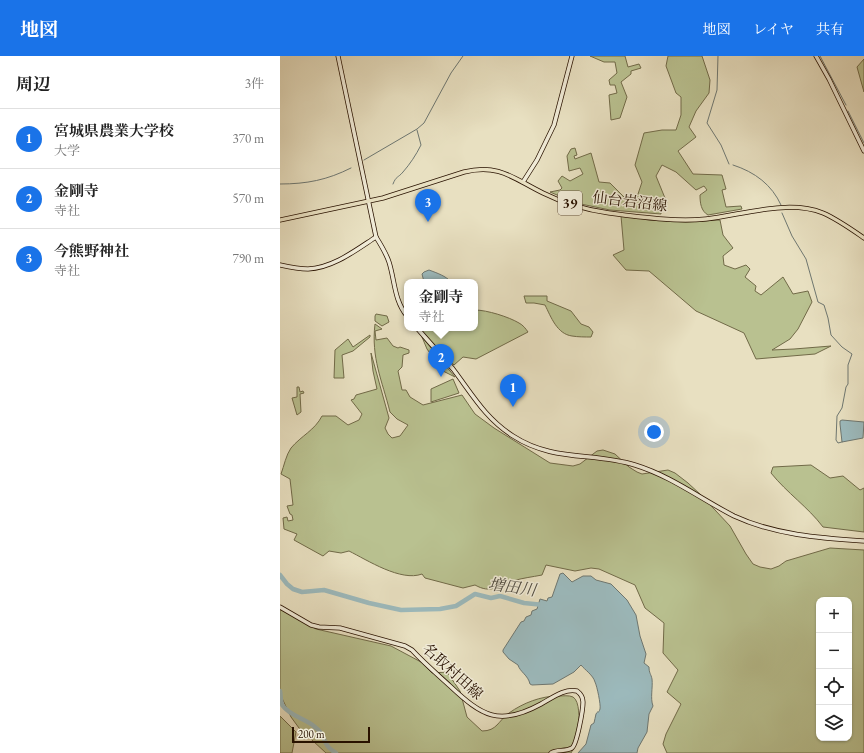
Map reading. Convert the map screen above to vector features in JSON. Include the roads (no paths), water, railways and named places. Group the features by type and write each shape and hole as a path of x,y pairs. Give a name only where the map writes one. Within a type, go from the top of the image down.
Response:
{"main road":[{"name":"仙台岩沼線","path":"280,220 368,202 464,172 479,169 498,171 554,198 586,208 610,213 667,219 706,219 762,209 809,209 822,213 864,238"}],"street":[{"path":"338,56 376,236 389,261 397,298 404,312"},
{"path":"523,182 537,160 554,125 572,56"},
{"path":"816,56 829,79 864,151"},
{"path":"280,265 303,269 324,266 338,260 376,236"},
{"path":"420,331 453,369 486,414 500,427 526,444 559,454 621,462 641,467 659,474 734,516 771,529 809,536 863,541"},
{"name":"名取村田線","path":"280,607 311,625 340,628 405,646 412,650 469,704 482,712 491,715 516,715 527,712 568,690 578,691 581,694 583,702 577,738 573,747 567,750 554,751 551,753"}],"water":[{"path":"429,270 448,279 423,279 422,274"},
{"path":"840,421 864,422 863,438 842,442"},
{"path":"563,573 572,582 583,576 591,576 596,580 611,584 627,600 636,615 640,636 646,654 644,663 649,667 652,679 653,706 649,714 647,732 638,748 637,753 578,753 586,744 591,725 594,723 596,714 600,709 598,691 594,679 581,665 574,672 553,684 532,685 530,684 528,678 520,670 518,665 509,659 503,652 521,622 524,621 526,617 531,615 532,611 537,609 540,599 547,601 548,598 552,597 560,574"}],"waterway":[{"path":"364,160 417,129 424,123 451,73 463,56"},
{"path":"718,56 717,90 707,123 721,145 729,164"},
{"path":"820,56 846,105"},
{"path":"848,111 864,143"},
{"path":"393,184 396,178 410,163 421,145 417,130"},
{"path":"733,165 749,171 762,180 773,191 781,205"},
{"path":"280,184 317,180 334,176 351,168"},
{"path":"782,213 792,236 806,259 818,302 824,305 831,335 842,347 852,354 848,365 848,384 846,387 842,408 837,416 836,440 838,443 842,442"},
{"name":"増田川","path":"280,575 293,589 302,592 324,590 369,603 401,610 440,609 456,606 475,594 491,598 500,596 524,603 544,605"},
{"path":"280,691 281,703 283,706 294,715 318,729 328,746 336,753"}],"place":[{"name":"今熊野神社","path":"428,222"},
{"name":"金剛寺","path":"441,377"},
{"name":"宮城県農業大学校","path":"513,407"}]}
